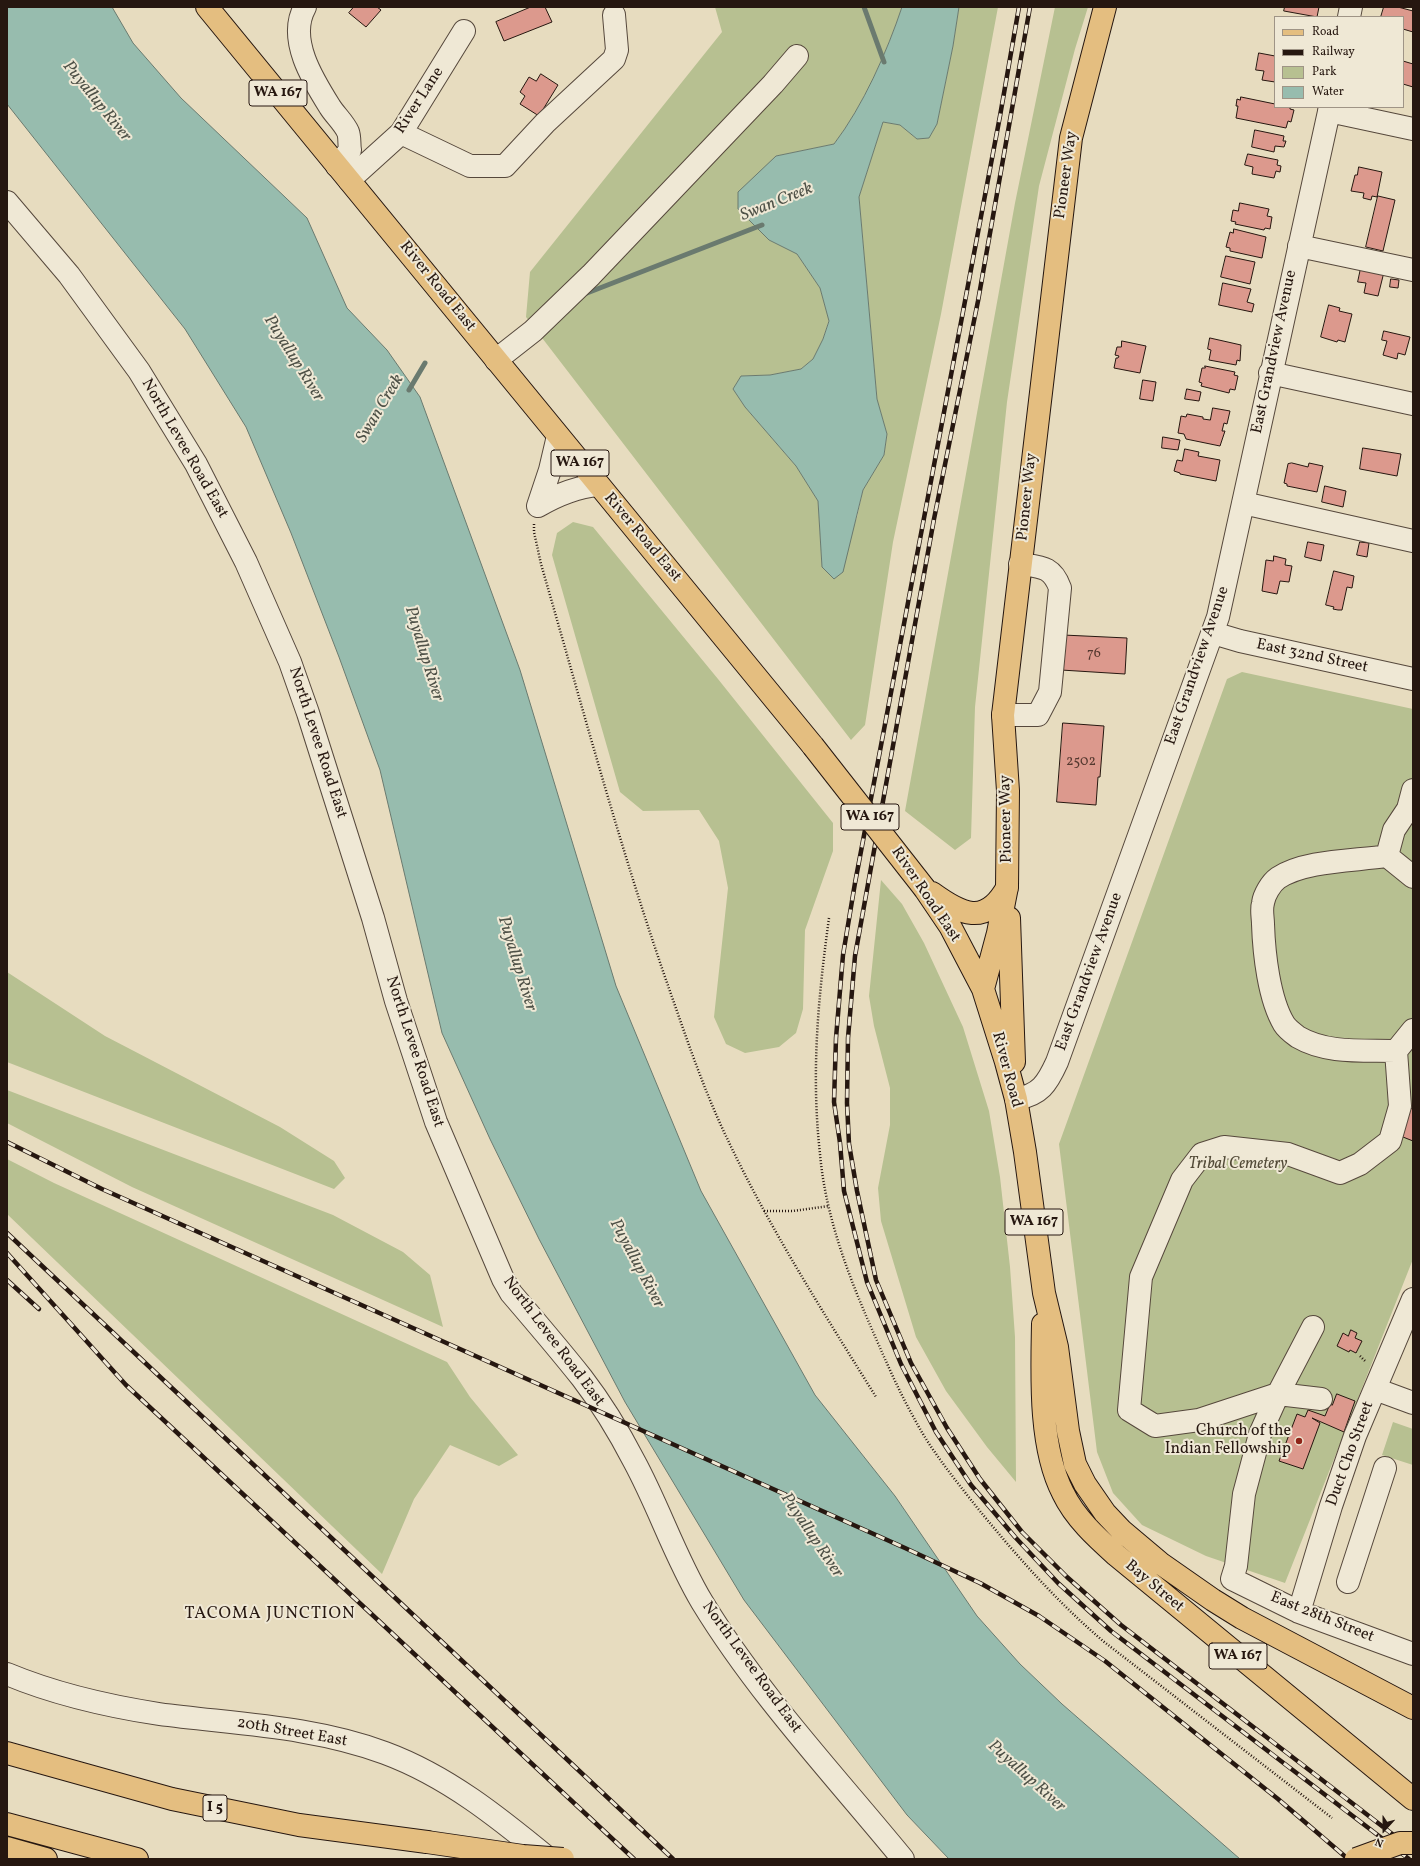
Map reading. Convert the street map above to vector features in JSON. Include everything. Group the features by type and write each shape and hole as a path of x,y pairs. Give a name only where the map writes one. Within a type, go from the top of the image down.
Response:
{"main road":[{"name":"River Road East","path":"206,7 813,746 925,889 950,926 983,989"},
{"name":"Pioneer Way","path":"983,989 1007,887 1008,791 1003,715 1071,138 1105,7"},
{"path":"1007,887 1016,1099"},
{"path":"925,889 951,907 966,913 977,914 988,910 996,904 1007,887"},
{"name":"River Road","path":"983,989 1016,1099 1025,1152"},
{"name":"Bay Street","path":"1025,1152 1044,1293 1057,1347 1072,1453 1085,1484 1106,1513 1137,1545 1213,1600 1242,1618 1413,1708"},
{"name":"Bay Street","path":"1044,1293 1042,1372 1047,1436 1057,1480 1070,1506 1094,1534 1116,1555 1413,1799"},
{"name":"I 5","path":"7,1753 172,1799 299,1825 523,1856 563,1859"},
{"path":"7,1824 137,1859"},
{"path":"1356,1859 1400,1842 1413,1843"},
{"path":"7,1848 46,1859"}],"street":[{"path":"305,7 301,14 299,35 302,51 316,83 348,132 350,150 343,173"},
{"path":"401,133 470,166 505,166 545,123 614,59 617,50 614,15"},
{"name":"River Lane","path":"343,173 401,133 464,31"},
{"path":"496,360 533,331 591,275 773,84 797,56"},
{"path":"1329,109 1413,129"},
{"name":"East Grandview Avenue","path":"1016,1099 1028,1097 1042,1088 1050,1077 1057,1062 1212,633 1230,568 1242,503 1270,373 1329,109"},
{"name":"North Levee Road East","path":"7,202 68,275 139,371 196,464 246,562 290,662 308,713 373,918 396,1001 436,1122 511,1293 583,1379 610,1418 635,1463 688,1577 725,1638 828,1770 903,1859"},
{"path":"1299,246 1413,270"},
{"path":"1270,373 1413,404"},
{"path":"538,506 550,470 558,436"},
{"path":"538,506 566,492 583,486 598,485"},
{"path":"1242,503 1413,541"},
{"path":"1003,715 1038,715 1050,692 1060,588 1056,578 1049,570 1020,564"},
{"name":"East 32nd Street","path":"1212,633 1240,641 1413,679"},
{"path":"1387,856 1394,830 1408,809 1413,790"},
{"path":"1396,1051 1340,1050 1315,1044 1297,1036 1285,1025 1273,996 1264,956 1262,904 1266,894 1277,879 1294,869 1307,866 1387,856 1413,877"},
{"path":"1321,1399 1278,1394 1199,1420 1155,1426 1129,1410 1141,1277 1182,1180 1202,1154 1224,1147 1288,1154 1340,1173 1360,1164 1390,1141 1400,1106 1396,1051 1413,1030"},
{"name":"Duct Cho Street","path":"1299,1612 1331,1506 1355,1436 1413,1299"},
{"path":"1278,1394 1313,1327"},
{"path":"1375,1389 1413,1403"},
{"name":"East 28th Street","path":"1278,1394 1260,1434 1244,1494 1236,1566 1232,1579 1299,1612 1413,1654"},
{"path":"1348,1582 1385,1468"},
{"name":"20th Street East","path":"7,1674 29,1683 75,1697 120,1707 158,1714 286,1728 340,1739 384,1752 416,1765 453,1786 491,1812 549,1859"}],"path":[{"path":"538,506 534,521 534,532 540,564 638,896 696,1064 719,1120 764,1210 876,1397"},
{"path":"829,918 820,988 815,1054 816,1105 820,1156 833,1225 854,1289 893,1378 914,1420 946,1468 1010,1548 1074,1616 1103,1641 1332,1818"},
{"path":"764,1210 793,1211 829,1206"}],"green space":[{"path":"715,7 902,7 882,60 855,113 834,144 776,156 769,240 797,254 820,288 829,320 823,339 813,359 801,369 770,375 741,376 733,389 745,407 796,466 818,501 822,566 834,579 857,517 863,490 884,455 887,434 877,399 859,197 883,122 900,125 917,139 929,138 937,124 953,46 959,7 998,7 941,314 893,542 865,725 851,740 526,317 530,272 722,32"},
{"path":"1055,7 1088,7 1075,49 1039,186 1007,402 975,707 971,838 955,850 905,811 1015,203"},
{"path":"573,522 593,527 718,679 833,823 833,851 805,930 803,1009 796,1033 779,1047 745,1053 726,1044 714,1017 728,888 719,841 699,810 643,811 620,792 552,555 557,533"},
{"name":"Tribal Cemetery","path":"1242,672 1413,709 1413,1259 1285,1583 1206,1556 1142,1525 1113,1493 1097,1452 1059,1144 1227,679"},
{"path":"881,880 902,904 924,943 963,1027 989,1111 1000,1177 1010,1267 1015,1337 1016,1482 987,1447 946,1391 916,1337 881,1221 878,1188 890,1125 890,1088 874,1026 869,996"},
{"path":"7,972 105,1036 280,1127 334,1161 345,1178 334,1189 7,1062"},
{"path":"7,1090 333,1215 403,1252 430,1275 443,1327 132,1187 7,1123"},
{"path":"7,1159 54,1183 447,1362 470,1397 518,1455 499,1466 450,1445 414,1499 382,1574 7,1214"},
{"path":"1393,1422 1413,1429 1413,1465 1382,1455"}],"water":[{"name":"Puyallup River","path":"7,7 112,7 133,43 181,98 307,218 347,308 387,350 420,397 520,670 616,986 701,1191 815,1395 895,1496 977,1616 1020,1664 1062,1704 1240,1859 949,1859 907,1815 744,1600 625,1402 539,1239 490,1139 442,1033 380,770 339,657 291,533 246,427 185,329 7,104"},
{"path":"902,7 959,7 953,46 937,124 929,138 917,139 900,125 883,122 859,197 877,399 887,434 884,455 863,490 843,572 834,579 822,567 818,501 796,466 745,407 733,389 741,376 770,375 801,369 813,359 823,339 829,321 820,288 797,254 769,240 738,209 738,192 776,156 834,144 855,113 882,60"}],"building":[{"path":"354,7 377,7 381,10 366,27 349,13"},
{"path":"531,7 545,7 552,22 504,41 496,22"},
{"path":"1285,7 1319,7 1317,16 1284,11"},
{"path":"1384,7 1398,7 1413,11 1413,32 1404,29 1404,16 1381,16"},
{"path":"1259,53 1274,56 1274,82 1262,80 1264,71 1256,70"},
{"path":"1404,61 1413,64 1413,87 1404,84"},
{"path":"541,74 558,85 539,116 520,104 525,96 520,92 529,77 536,81"},
{"path":"1241,97 1274,104 1274,108 1290,108 1294,110 1291,122 1288,121 1286,128 1236,118 1238,106 1236,106 1237,99 1240,100"},
{"path":"1255,130 1284,136 1283,141 1286,141 1284,147 1275,146 1274,152 1252,147"},
{"path":"1248,154 1278,160 1277,165 1281,166 1280,172 1276,171 1274,178 1252,174 1253,167 1245,165"},
{"path":"1359,167 1382,172 1377,197 1372,196 1371,200 1363,198 1364,193 1351,191 1355,175 1357,175"},
{"path":"1378,196 1395,200 1383,251 1366,247"},
{"path":"1240,203 1269,209 1267,216 1272,217 1270,229 1265,228 1264,230 1235,224 1236,222 1231,221 1233,210 1238,211"},
{"path":"1234,229 1266,237 1262,258 1230,251 1230,248 1226,247 1230,232 1233,233"},
{"path":"1226,256 1255,262 1250,284 1221,277"},
{"path":"1361,268 1384,272 1378,296 1364,293 1366,283 1358,282"},
{"path":"1391,279 1399,280 1398,288 1390,287"},
{"path":"1223,283 1251,289 1247,302 1254,304 1252,312 1219,305"},
{"path":"1329,305 1340,308 1339,311 1352,314 1345,342 1338,340 1337,342 1321,337"},
{"path":"1384,331 1410,337 1405,355 1398,353 1397,359 1383,355 1387,341 1382,340"},
{"path":"1210,338 1241,345 1240,361 1237,360 1236,365 1209,360 1211,350 1208,349"},
{"path":"1122,341 1146,346 1140,373 1114,368 1116,358 1119,356 1115,355 1117,347 1121,347"},
{"path":"1205,366 1235,372 1234,375 1238,376 1235,390 1230,389 1229,393 1201,386 1202,383 1199,382 1202,368 1205,368"},
{"path":"1143,380 1156,382 1153,401 1140,399"},
{"path":"1187,389 1201,392 1199,401 1185,399"},
{"path":"1213,408 1230,411 1227,424 1224,423 1222,431 1225,431 1220,446 1186,439 1184,434 1178,433 1181,416 1186,417 1187,414 1210,420"},
{"path":"1163,437 1180,440 1178,450 1162,448"},
{"path":"1363,448 1401,454 1397,476 1360,469"},
{"path":"1185,449 1199,452 1198,456 1220,460 1216,481 1180,474 1174,471 1177,460 1182,461"},
{"path":"1292,463 1308,467 1309,463 1323,466 1317,492 1287,486 1287,484 1284,483 1288,464"},
{"path":"1325,486 1346,491 1343,507 1322,502"},
{"path":"1308,542 1324,545 1321,561 1305,557"},
{"path":"1360,542 1369,543 1367,557 1357,555"},
{"path":"1274,556 1286,559 1285,565 1292,566 1289,582 1280,581 1277,594 1262,591 1266,560 1273,561"},
{"path":"1334,571 1354,576 1352,588 1347,587 1342,610 1333,609 1334,607 1326,605"},
{"path":"1063,635 1127,638 1125,674 1061,670"},
{"path":"1063,723 1104,726 1096,805 1057,802"},
{"path":"1409,1108 1413,1109 1413,1141 1398,1135"},
{"path":"1351,1330 1357,1333 1355,1338 1362,1341 1356,1353 1350,1350 1349,1352 1337,1346 1343,1333 1348,1336"},
{"path":"1337,1394 1355,1401 1344,1432 1312,1418 1320,1423 1303,1469 1279,1461 1297,1414 1305,1417 1308,1410 1325,1416 1330,1404 1332,1405"}],"waterway":[{"path":"864,7 884,62"},
{"name":"Swan Creek","path":"587,293 762,225"},
{"name":"Swan Creek","path":"409,390 425,363"}],"railway":[{"path":"1019,7 1000,116 855,883 843,955 836,1038 834,1102 840,1143 844,1191 867,1282 901,1364 936,1432 971,1485 1015,1537 1058,1583 1111,1631 1409,1859"},
{"path":"1030,7 978,301 934,519 855,956 848,1038 847,1103 849,1144 857,1191 876,1280 911,1363 947,1428 980,1479 1022,1532 1067,1577 1121,1625 1413,1850"},
{"path":"7,1142 102,1189 905,1548 980,1583 1039,1616 1105,1661 1278,1799 1348,1859"},
{"path":"7,1233 673,1859"},
{"path":"7,1253 126,1385 634,1859"},
{"path":"7,1280 39,1309"}],"place":[{"name":"Church of the Indian Fellowship","path":"1299,1441"}],"district":[{"name":"TACOMA JUNCTION","path":"270,1615"}]}
